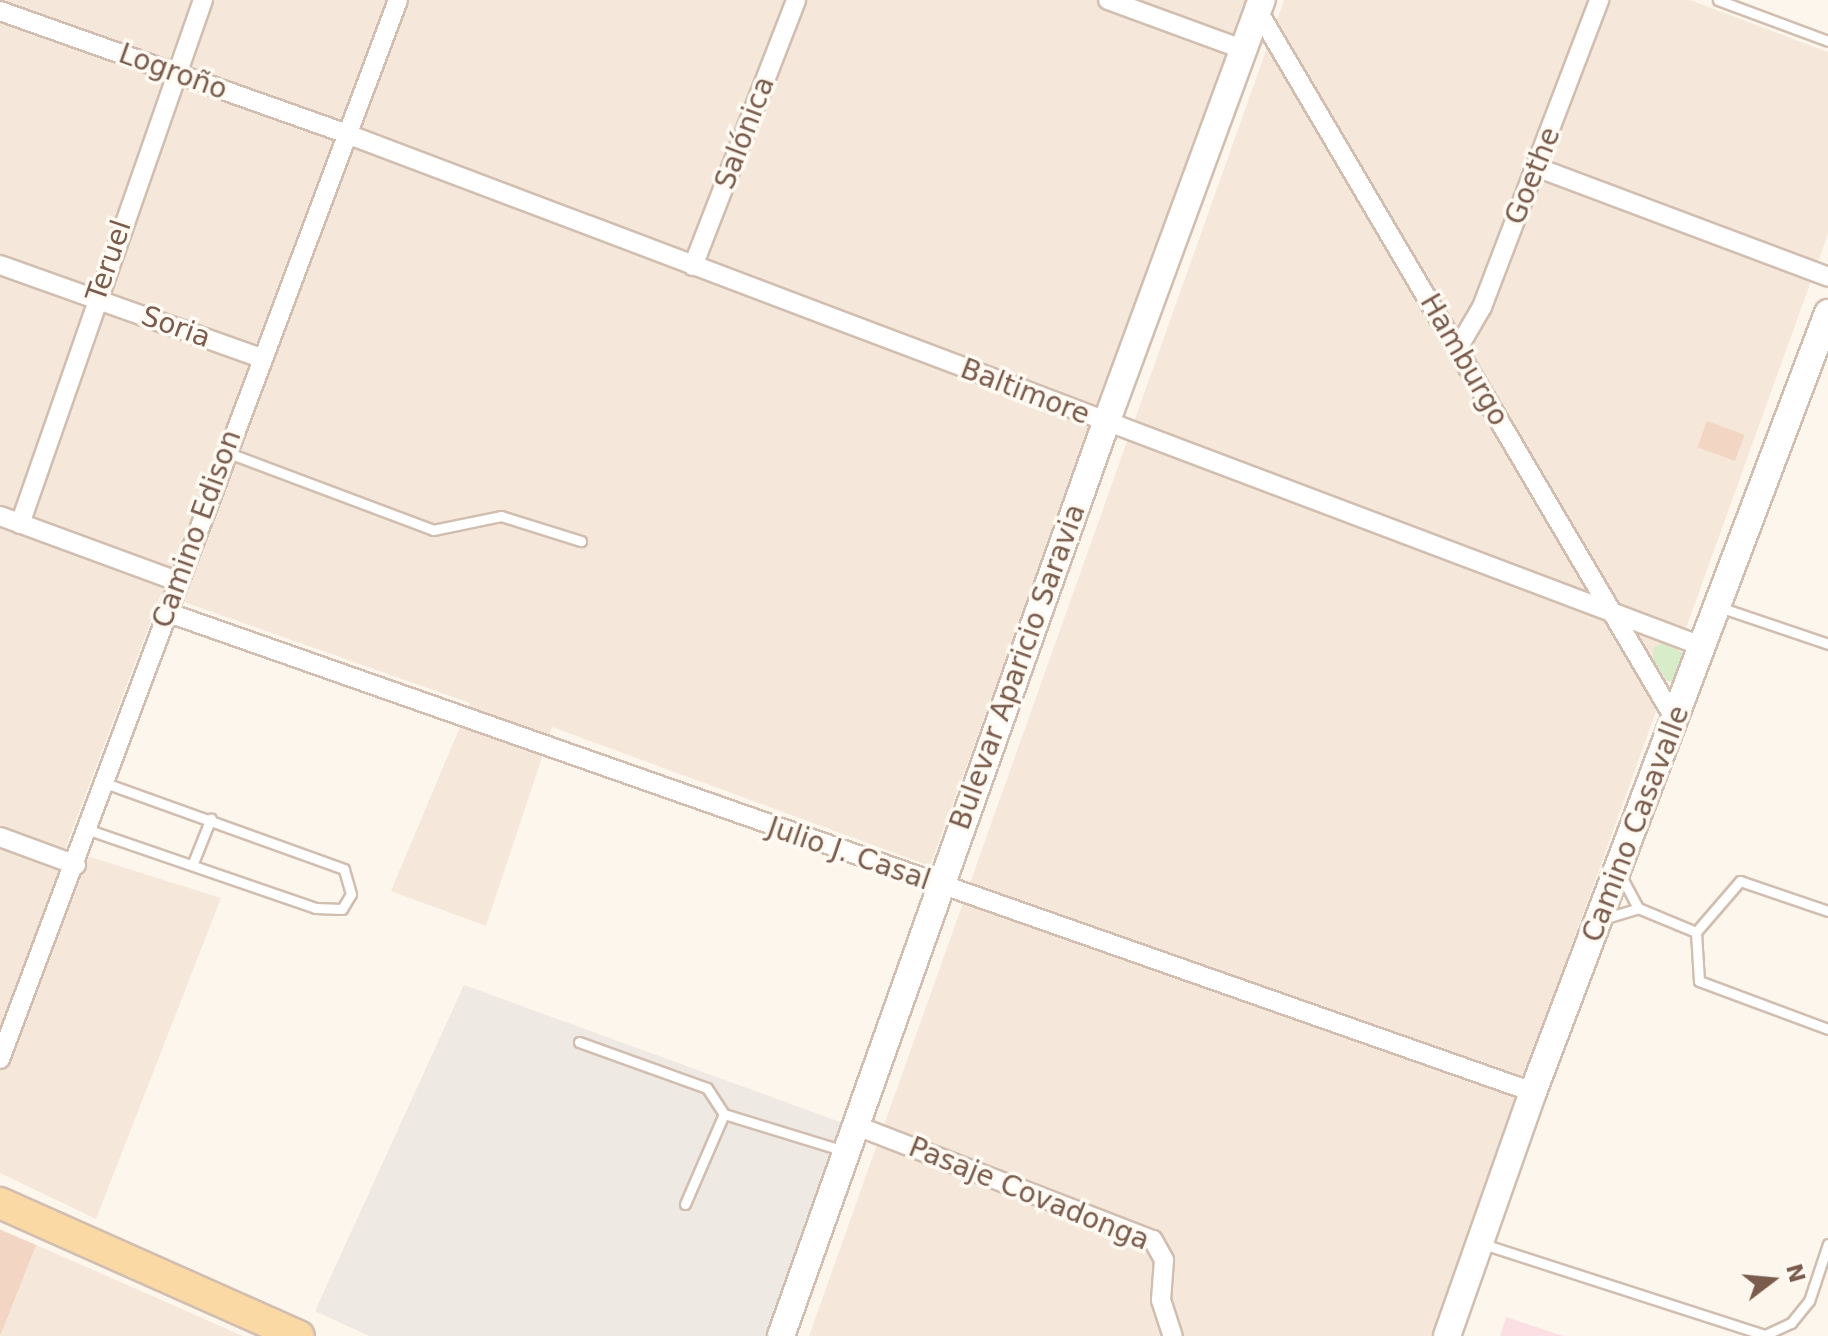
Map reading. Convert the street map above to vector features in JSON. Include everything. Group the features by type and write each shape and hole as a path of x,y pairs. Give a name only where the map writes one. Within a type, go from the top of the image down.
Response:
{"main road":[{"path":"0,1203 299,1336"}],"street":[{"name":"Teruel","path":"20,524 95,299 203,0"},
{"name":"Camino Edison","path":"0,1059 76,865 177,581 398,0"},
{"name":"Salónica","path":"693,266 796,0"},
{"path":"1108,0 1245,50"},
{"name":"Goethe","path":"1458,348 1482,307 1599,0"},
{"name":"Bulevar Aparicio Saravia","path":"781,1336 1106,423 1245,50 1257,4"},
{"name":"Hamburgo","path":"1257,4 1676,721"},
{"name":"Logroño","path":"0,11 347,134"},
{"name":"Baltimore","path":"347,134 1616,617 1704,647"},
{"path":"1536,167 1828,277"},
{"name":"Soria","path":"0,265 261,358"},
{"name":"Camino Casavalle","path":"1447,1336 1533,1092 1828,313"},
{"path":"0,516 177,581"},
{"name":"Julio J. Casal","path":"166,612 940,886 956,886 1533,1092"},
{"path":"0,837 76,865"},
{"name":"Pasaje Covadonga","path":"857,1126 1153,1240 1164,1260 1161,1300 1173,1336"}],"lane":[{"path":"1718,0 1828,41"},
{"path":"226,452 433,530 501,516 581,541"},
{"path":"1719,607 1828,644"},
{"path":"89,830 332,912 342,909 351,894 344,869 211,818 105,783"},
{"path":"193,863 211,818"},
{"path":"1618,871 1638,908 1696,932"},
{"path":"1828,911 1740,881 1696,932 1699,981 1828,1029"},
{"path":"1599,920 1638,908"},
{"path":"579,1042 707,1088 724,1114 847,1152"},
{"path":"685,1204 724,1114"},
{"path":"1480,1243 1765,1335 1791,1323 1809,1301 1828,1244"}],"shaded area":[{"path":"0,0 1246,0 930,866 552,727 486,926 391,891 470,703 161,594 65,849 221,898 96,1219 0,1173"},
{"path":"1284,0 1690,0 1828,52 1828,234 1431,1336 809,1336"},
{"path":"464,985 851,1126 775,1336 369,1336 315,1311"},
{"path":"0,1229 243,1336 0,1336"},
{"path":"1506,1317 1563,1336 1500,1336"}],"green space":[{"path":"1662,643 1688,655 1677,683 1667,681 1653,659 1653,648"}],"building":[{"path":"1707,421 1745,435 1735,461 1697,447"},
{"path":"0,1230 36,1245 1,1334 0,1334"}]}
